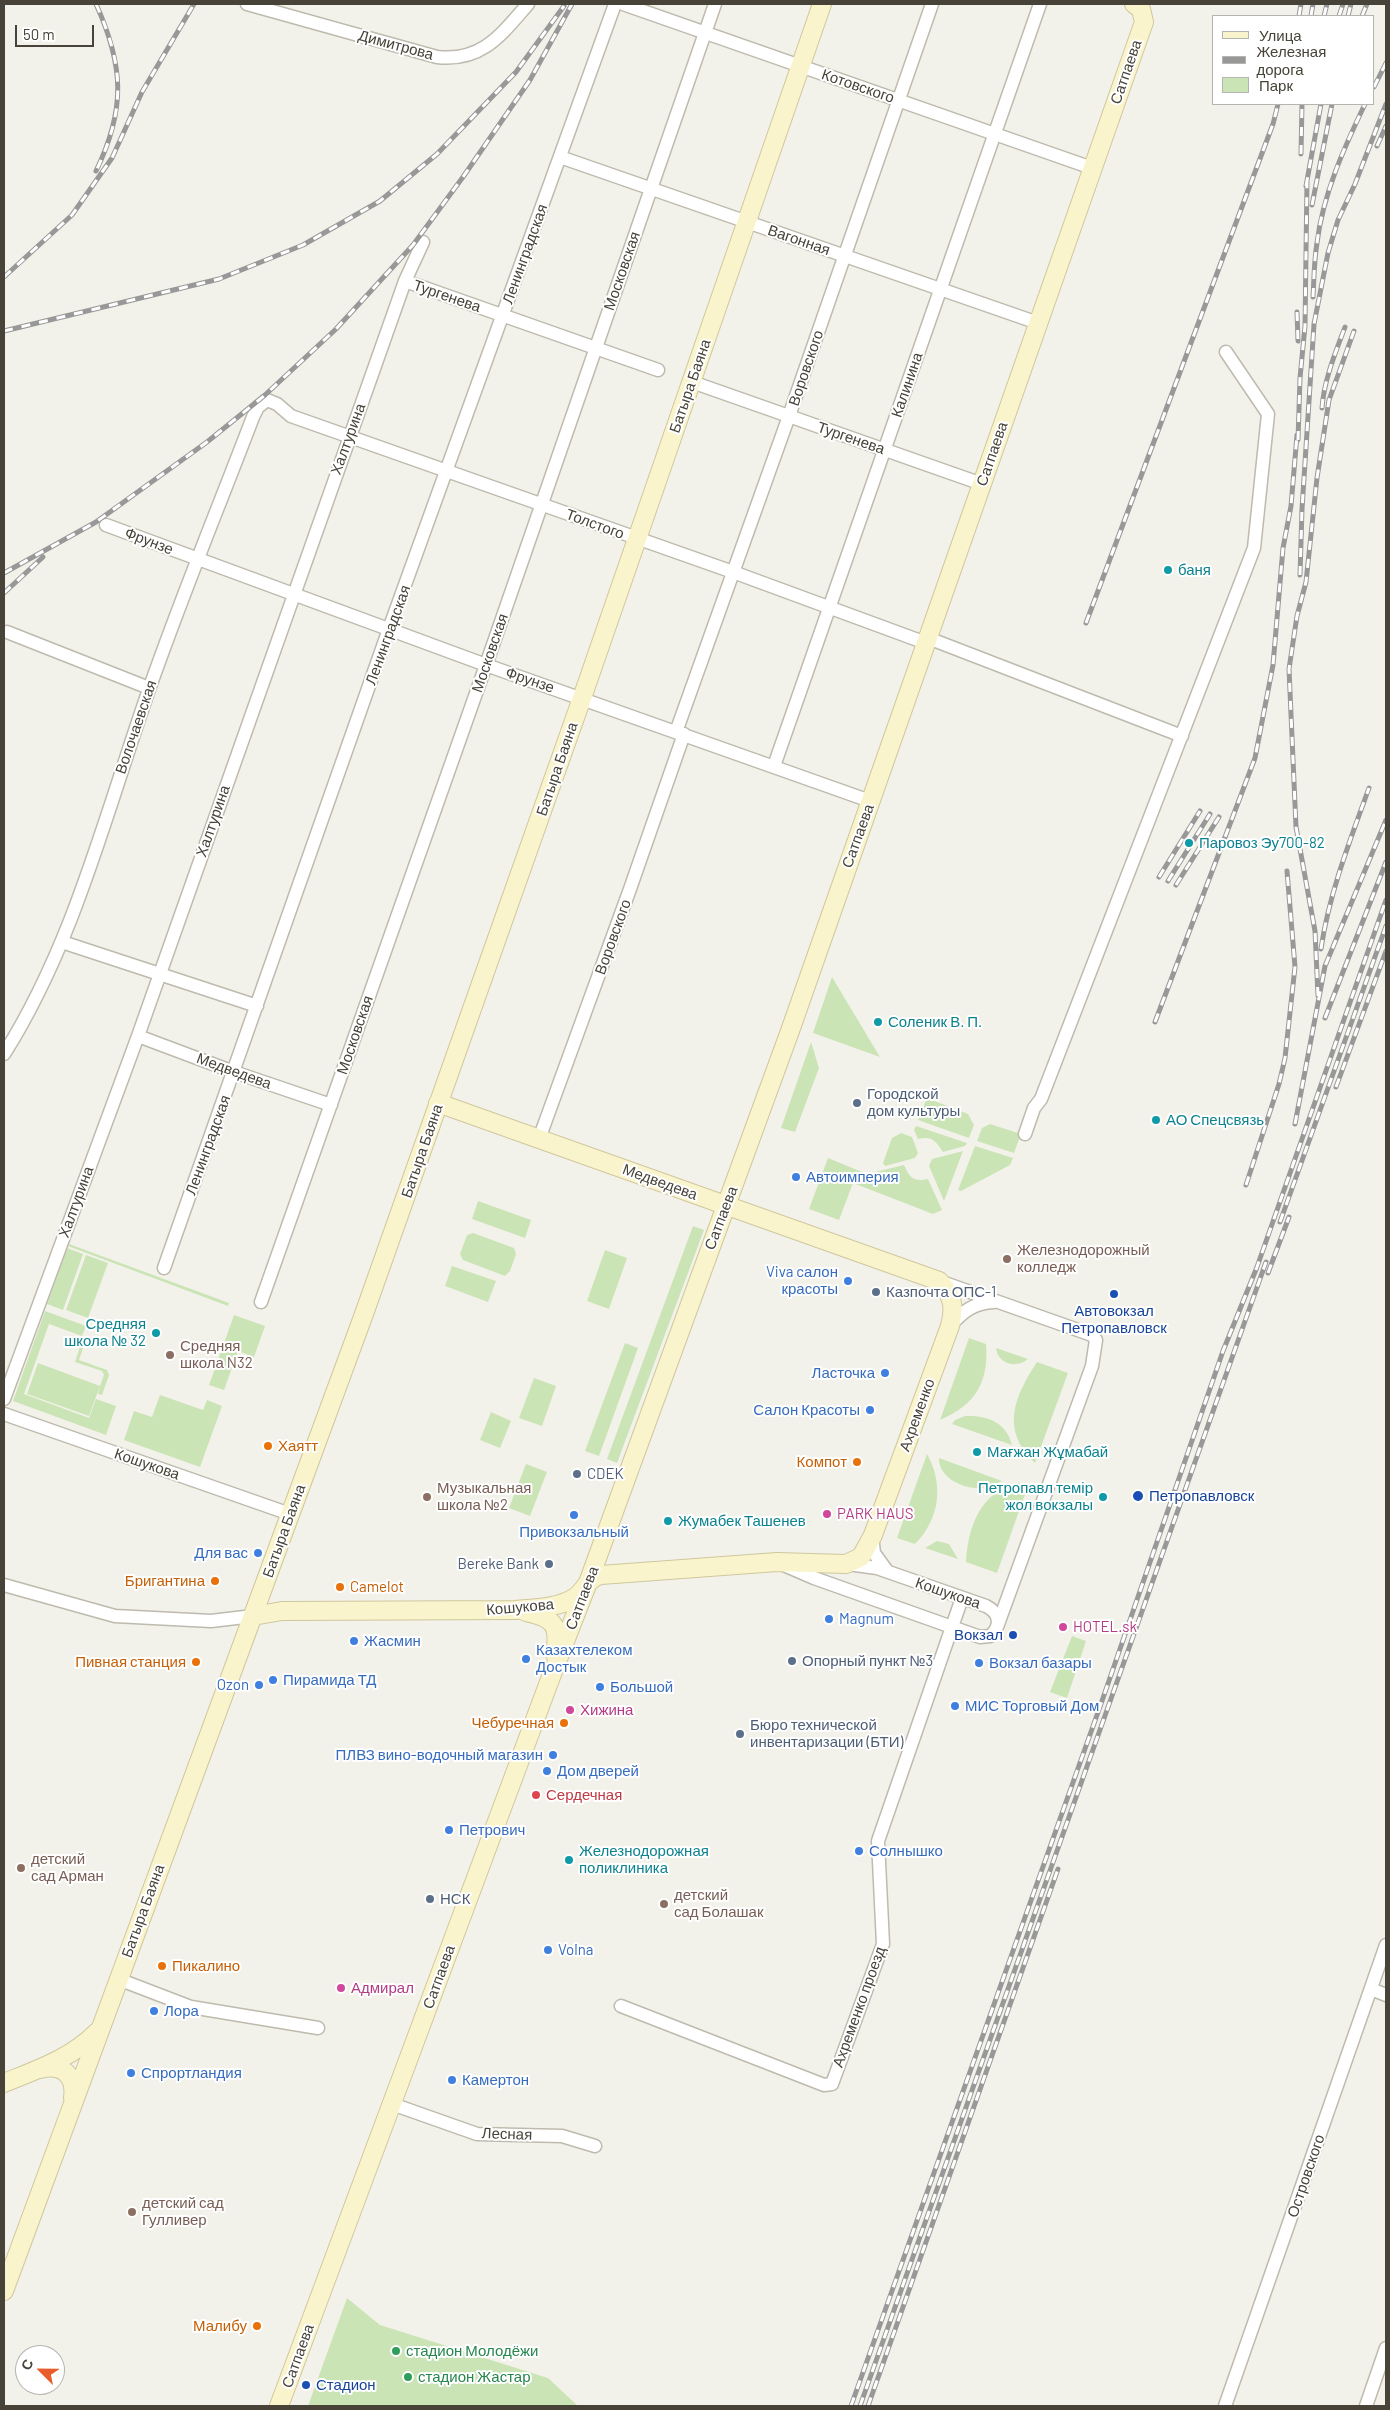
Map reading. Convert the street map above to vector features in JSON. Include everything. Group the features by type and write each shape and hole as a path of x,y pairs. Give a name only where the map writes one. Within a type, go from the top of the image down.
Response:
{"street":[{"name":"Димитрова","path":"247,4 437,57 454,59 472,54 487,46 502,34 528,4"},
{"name":"Ленинградская","path":"164,1268 389,629 448,472 614,4"},
{"name":"Котовского","path":"624,4 1092,168"},
{"name":"Московская","path":"261,1302 486,665 715,4"},
{"name":"Батыра Баяна","path":"4,2291 364,1314 582,698 822,4"},
{"name":"Воровского","path":"539,1139 627,898 733,572 932,4"},
{"name":"Калинина","path":"774,766 1040,4"},
{"name":"Сатпаева","path":"279,2406 589,1580 790,1031 1144,22 1141,9 1136,4"},
{"name":"Вагонная","path":"560,157 1038,323"},
{"name":"Халтурина","path":"4,1399 138,1036 292,594 405,281 423,242"},
{"name":"Тургенева","path":"405,281 658,370"},
{"path":"1025,1134 1050,1076 1254,548 1268,414 1226,352"},
{"name":"Тургенева","path":"692,382 982,484"},
{"name":"Толстого","path":"267,400 277,404 291,416 829,607 928,640 1182,736"},
{"name":"Волочаевская","path":"4,1054 62,942 150,688 253,417 258,407 267,400"},
{"name":"Фрунзе","path":"106,525 486,665 870,801"},
{"path":"7,632 150,688"},
{"path":"62,942 257,1006"},
{"name":"Медведева","path":"138,1036 234,1072 331,1105"},
{"name":"Медведева","path":"438,1103 939,1281"},
{"path":"939,1281 1092,1335 1096,1340 1092,1366 997,1627"},
{"name":"Ахременко","path":"846,1564 857,1560 865,1551 873,1535 950,1326 954,1310 953,1302 939,1281"},
{"path":"950,1326 969,1308 985,1303 1000,1302"},
{"name":"Кошукова","path":"4,1414 290,1514"},
{"path":"873,1535 874,1553 887,1572"},
{"name":"Кошукова","path":"253,1616 282,1611 516,1610 548,1606 575,1598 589,1580 600,1575 777,1562 868,1566 992,1609 998,1619 997,1627 990,1636 983,1638 814,1578 777,1562"},
{"path":"4,1586 115,1616 211,1621 253,1616"},
{"path":"263,1589 260,1599 263,1606 282,1611"},
{"name":"Ахременко проезд","path":"621,2006 824,2085 832,2084 883,1944 878,1841 962,1598"},
{"path":"548,1606 561,1607 568,1612 570,1630"},
{"path":"516,1610 547,1618 554,1624 557,1640 552,1676"},
{"name":"Островского","path":"1225,2406 1386,1945"},
{"path":"118,1980 191,2007 318,2028"},
{"path":"1371,1989 1386,1994"},
{"path":"4,2083 35,2070 78,2048 100,2029"},
{"path":"35,2070 56,2067 70,2075 74,2084 73,2104"},
{"name":"Лесная","path":"392,2104 478,2134 562,2136 595,2146"},
{"path":"1366,2406 1386,2348"}],"green space":[{"path":"832,977 880,1057 813,1033"},
{"path":"811,1042 819,1068 795,1132 781,1128"},
{"path":"927,1098 968,1114 974,1125 969,1138 918,1120"},
{"path":"990,1124 1021,1134 1014,1153 977,1141 982,1128"},
{"path":"916,1126 967,1143 965,1146 943,1152 933,1140 927,1138 918,1139 914,1130"},
{"path":"901,1133 912,1137 918,1153 915,1158 885,1166 883,1163 892,1138"},
{"path":"975,1146 1013,1158 1010,1165 961,1191 958,1190"},
{"path":"963,1151 944,1201 929,1166 932,1159"},
{"path":"828,1158 867,1174 904,1165 913,1178 919,1180 928,1179 942,1210 933,1214 853,1183 839,1220 809,1209"},
{"path":"478,1201 531,1220 525,1238 472,1219"},
{"path":"693,1226 704,1230 617,1463 607,1459"},
{"path":"473,1233 514,1248 516,1254 510,1271 505,1276 463,1260 460,1254 467,1235"},
{"path":"69,1244 229,1303 228,1306 68,1246"},
{"path":"67,1248 83,1254 63,1310 47,1304"},
{"path":"605,1250 627,1258 609,1309 587,1301"},
{"path":"86,1255 108,1263 88,1318 66,1310"},
{"path":"452,1266 496,1281 488,1302 445,1286"},
{"path":"45,1311 86,1326 82,1336 49,1324 24,1394 89,1418 96,1399 116,1406 106,1435 13,1401"},
{"path":"234,1315 265,1326 254,1357 238,1351 224,1390 209,1385"},
{"path":"969,1338 986,1344 985,1370 982,1381 971,1400 940,1420"},
{"path":"82,1341 85,1342 79,1360 107,1370 109,1375 102,1395 98,1394 104,1375 102,1371 75,1362"},
{"path":"625,1343 638,1348 599,1456 585,1451"},
{"path":"996,1348 1028,1359 1018,1364 1008,1363 1000,1358"},
{"path":"1037,1362 1068,1373 1035,1463 1024,1451 1017,1438 1014,1426 1014,1413 1022,1388"},
{"path":"38,1363 100,1386 89,1416 27,1394"},
{"path":"534,1378 556,1386 542,1426 519,1418"},
{"path":"160,1395 203,1410 207,1400 222,1406 200,1467 124,1440 134,1411 152,1417"},
{"path":"491,1412 511,1421 500,1448 480,1440"},
{"path":"965,1416 988,1419 1000,1425 1006,1431 1012,1445 952,1424 955,1420"},
{"path":"927,1454 936,1477 937,1501 930,1524 915,1544 897,1538"},
{"path":"939,1458 1002,1481 982,1488 973,1488 959,1484 943,1471"},
{"path":"526,1464 547,1472 530,1516 509,1508"},
{"path":"1018,1483 1029,1483 997,1573 966,1562 970,1536 978,1513 994,1494"},
{"path":"937,1541 949,1544 958,1559 925,1548"},
{"path":"1072,1636 1086,1641 1067,1698 1050,1692"},
{"name":"стадион Молодёжи","path":"347,2298 380,2325 548,2378 578,2406 308,2406"}],"railway":[{"path":"96,4 112,48 118,88 113,127 96,171"},
{"path":"4,277 72,215 112,158 142,92 194,4"},
{"path":"4,573 96,522 207,442 265,395 336,329 413,245 463,177 530,80 572,4"},
{"path":"1299,15 1301,4"},
{"path":"1311,15 1313,4"},
{"path":"1324,15 1327,4"},
{"path":"1339,15 1343,4"},
{"path":"1348,15 1351,4"},
{"path":"1362,15 1367,4"},
{"path":"4,331 219,279 303,245 380,201 437,154 516,72 564,6"},
{"path":"1375,85 1386,63"},
{"path":"1300,575 1302,509 1314,324 1328,253 1338,220 1355,184 1386,104"},
{"path":"1086,623 1273,124 1278,105"},
{"path":"1301,154 1302,105"},
{"path":"1306,186 1321,105"},
{"path":"1312,205 1332,105"},
{"path":"1313,297 1316,250 1324,207 1342,154 1365,105"},
{"path":"1377,146 1386,126"},
{"path":"1298,440 1300,378 1305,326 1307,180"},
{"path":"1297,312 1298,341"},
{"path":"1322,408 1328,377 1345,327"},
{"path":"1318,996 1315,931 1296,827 1289,669 1297,616 1306,582 1317,478 1329,400 1354,331"},
{"path":"1155,1022 1255,758 1273,665 1283,548 1291,506 1297,435"},
{"path":"4,593 43,557"},
{"path":"1321,949 1329,908 1369,788"},
{"path":"1159,877 1200,811"},
{"path":"1168,881 1210,814"},
{"path":"1176,885 1219,817"},
{"path":"1295,1124 1325,966 1386,820"},
{"path":"1325,1018 1386,862"},
{"path":"1246,1185 1279,1084 1285,1058 1295,967 1287,871"},
{"path":"851,2406 1102,1701 1223,1351 1257,1267 1386,900"},
{"path":"1280,1222 1386,926"},
{"path":"1336,1087 1386,951"},
{"path":"1268,1273 1289,1217"},
{"path":"860,2406 1266,1262"},
{"path":"868,2406 1058,1869"}],"place":[{"name":"баня","path":"1168,570"},
{"name":"Паровоз Эу700-82","path":"1189,843"},
{"name":"Соленик В. П.","path":"878,1022"},
{"name":"Городской дом культуры","path":"857,1103"},
{"name":"АО Спецсвязь","path":"1156,1120"},
{"name":"Автоимперия","path":"796,1177"},
{"name":"Железнодорожный колледж","path":"1007,1259"},
{"name":"Viva cалон красоты","path":"848,1281"},
{"name":"Казпочта ОПС-1","path":"876,1292"},
{"name":"Автовокзал Петропавловск","path":"1114,1294"},
{"name":"Средняя школа № 32","path":"156,1333"},
{"name":"Средняя школа N32","path":"170,1355"},
{"name":"Ласточка","path":"885,1373"},
{"name":"Салон Красоты","path":"870,1410"},
{"name":"Хаятт","path":"268,1446"},
{"name":"Мағжан Жұмабай","path":"977,1452"},
{"name":"Компот","path":"857,1462"},
{"name":"CDEK","path":"577,1474"},
{"name":"Петропавловск","path":"1138,1496"},
{"name":"Музыкальная школа №2","path":"427,1497"},
{"name":"Петропавл темір жол вокзалы","path":"1103,1497"},
{"name":"PARK HAUS","path":"827,1514"},
{"name":"Привокзальный","path":"574,1515"},
{"name":"Жумабек Ташенев","path":"668,1521"},
{"name":"Для вас","path":"258,1553"},
{"name":"Bereke Bank","path":"549,1564"},
{"name":"Бригантина","path":"215,1581"},
{"name":"Camelot","path":"340,1587"},
{"name":"Magnum","path":"829,1619"},
{"name":"HOTEL.sk","path":"1063,1627"},
{"name":"Вокзал","path":"1013,1635"},
{"name":"Жасмин","path":"354,1641"},
{"name":"Казахтелеком Достык","path":"526,1659"},
{"name":"Опорный пункт №3","path":"792,1661"},
{"name":"Пивная станция","path":"196,1662"},
{"name":"Вокзал базары","path":"979,1663"},
{"name":"Пирамида ТД","path":"273,1680"},
{"name":"Ozon","path":"259,1685"},
{"name":"Большой","path":"600,1687"},
{"name":"МИС Торговый Дом","path":"955,1706"},
{"name":"Хижина","path":"570,1710"},
{"name":"Чебуречная","path":"564,1723"},
{"name":"Бюро технической инвентаризации (БТИ)","path":"740,1734"},
{"name":"ПЛВЗ вино-водочный магазин","path":"553,1755"},
{"name":"Дом дверей","path":"547,1771"},
{"name":"Сердечная","path":"536,1795"},
{"name":"Петрович","path":"449,1830"},
{"name":"Солнышко","path":"859,1851"},
{"name":"Железнодорожная поликлиника","path":"569,1860"},
{"name":"детский сад Арман","path":"21,1868"},
{"name":"НСК","path":"430,1899"},
{"name":"детский сад Болашак","path":"664,1904"},
{"name":"Volna","path":"548,1950"},
{"name":"Пикалино","path":"162,1966"},
{"name":"Адмирал","path":"341,1988"},
{"name":"Лора","path":"154,2011"},
{"name":"Спрортландия","path":"131,2073"},
{"name":"Камертон","path":"452,2080"},
{"name":"детский сад Гулливер","path":"132,2212"},
{"name":"Малибу","path":"257,2326"},
{"name":"стадион Молодёжи","path":"396,2351"},
{"name":"стадион Жастар","path":"408,2377"},
{"name":"Стадион","path":"306,2385"}]}
